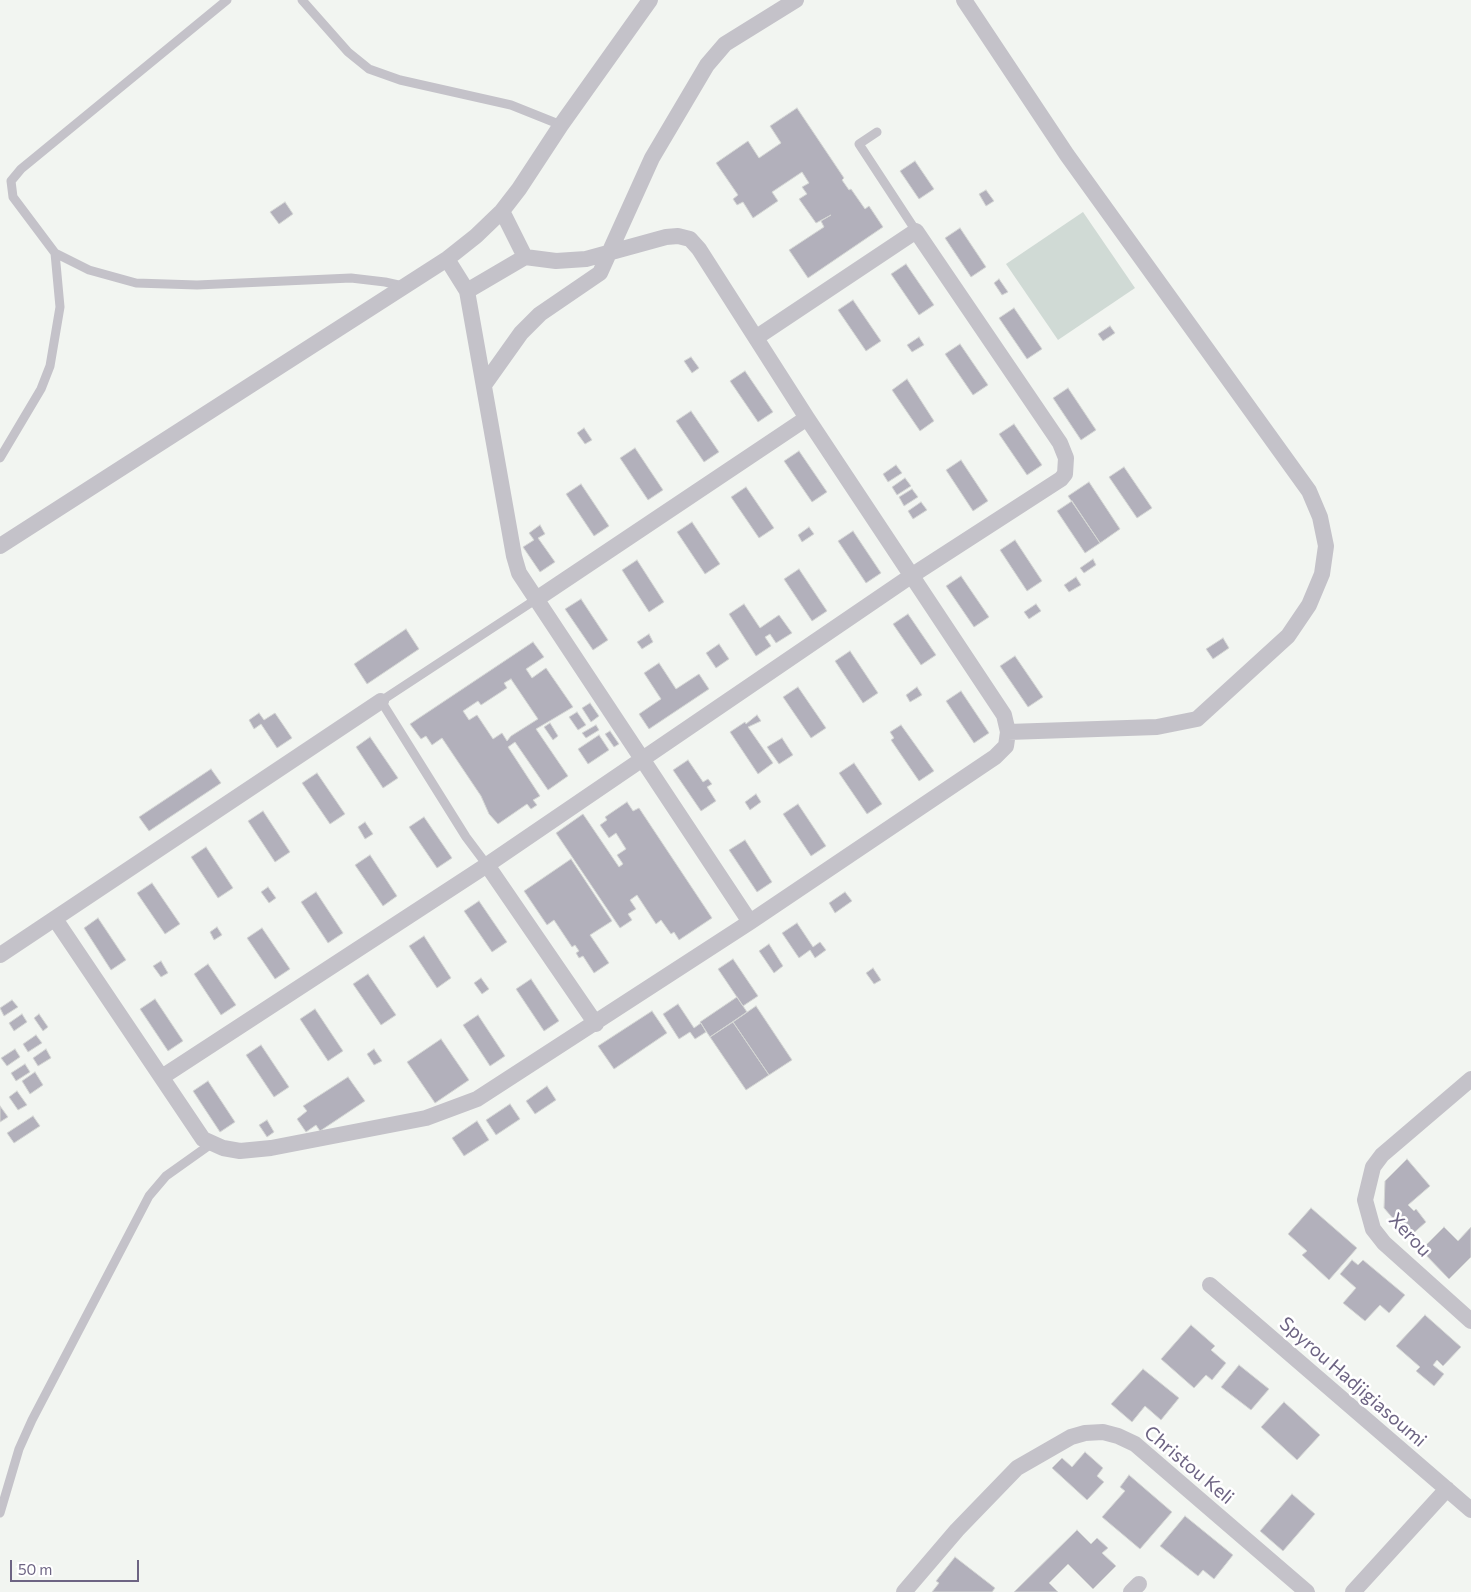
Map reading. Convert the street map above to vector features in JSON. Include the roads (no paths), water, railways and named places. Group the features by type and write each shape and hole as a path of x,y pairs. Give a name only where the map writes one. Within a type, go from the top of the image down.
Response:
{"street":[{"path":"0,546 447,259 476,236 502,211 519,189 650,0"},
{"path":"484,385 521,333 540,314 600,273 652,158 707,65 725,44 796,0"},
{"path":"964,0 1067,156 1309,491 1320,516 1326,546 1322,574 1309,605 1288,636 1197,719 1157,727 1008,732"},
{"path":"502,211 530,258"},
{"path":"162,1078 487,865 911,576 1061,479 1066,467 1066,458 1060,443 916,231 757,337"},
{"path":"55,919 195,1130 211,1144 240,1151 272,1148 426,1118 477,1099 596,1024 750,922 995,757 1006,746 1008,732 1004,715 807,418 699,249 690,239 678,236 666,237 576,260 556,261 530,258 467,291"},
{"path":"447,259 467,291 514,556 519,574 750,922"},
{"path":"535,600 807,418"},
{"path":"0,955 381,701"},
{"path":"487,865 596,1024"},
{"name":"Xerou","path":"1471,1079 1382,1154 1373,1168 1365,1200 1373,1229 1384,1243 1471,1321"},
{"name":"Spyrou Hadjigiasoumi","path":"1210,1285 1471,1510"},
{"name":"Christou Keli","path":"904,1592 957,1530 1017,1468 1071,1437 1085,1433 1103,1432 1118,1436 1135,1444 1307,1592"},
{"path":"1353,1592 1447,1490"}],"lane":[{"path":"227,0 14,176 11,181 13,197 55,253 89,270 136,283 197,285 351,278 403,286"},
{"path":"302,0 348,52 369,69 400,80 511,105 562,125"},
{"path":"877,132 859,144 916,231"},
{"path":"0,458 41,389 50,366 60,307 55,253"},
{"path":"487,865 466,837 381,701 535,600"},
{"path":"0,1513 19,1449 149,1196 166,1176 191,1156 211,1144"}]}
